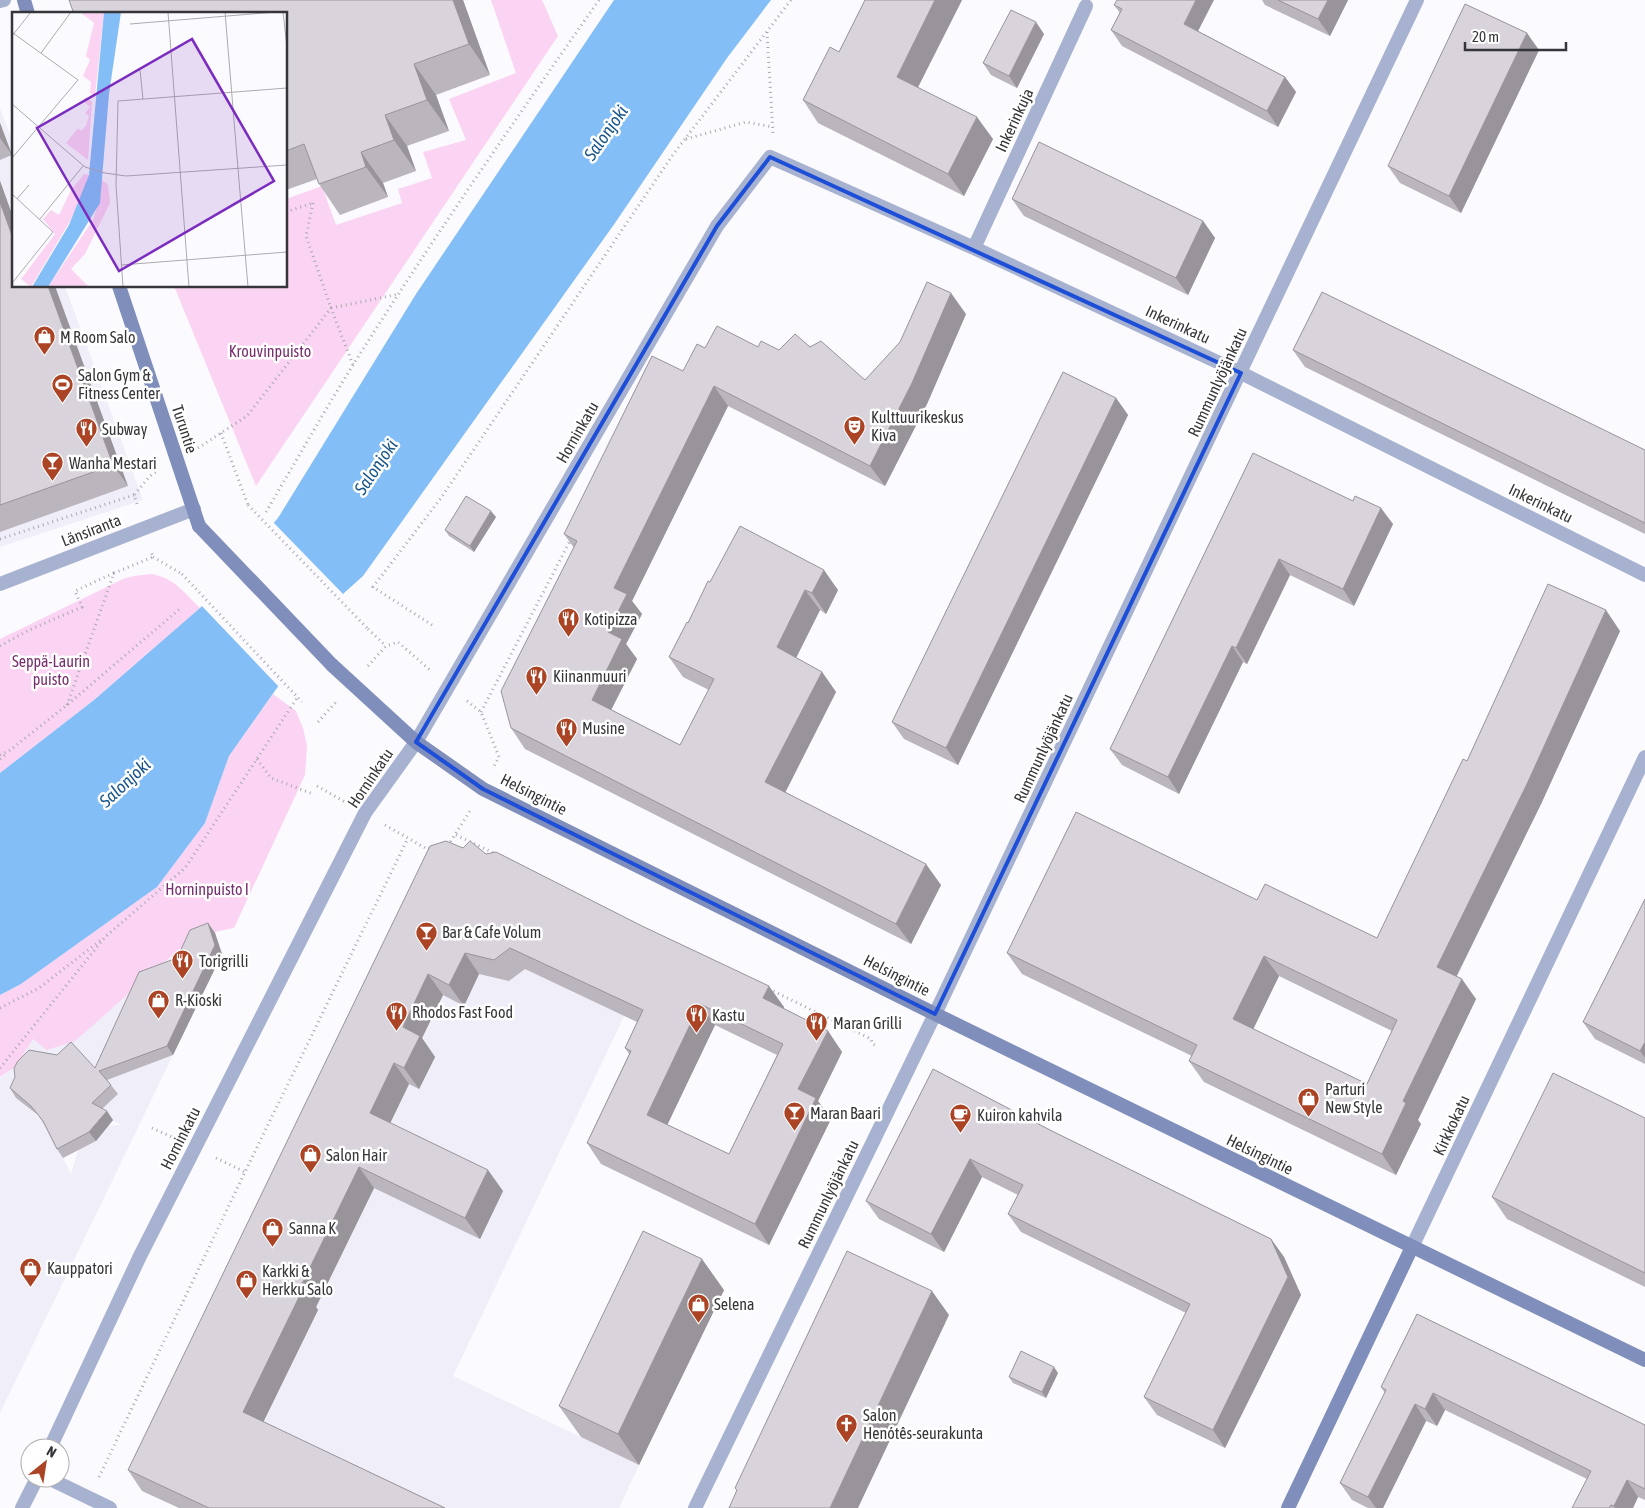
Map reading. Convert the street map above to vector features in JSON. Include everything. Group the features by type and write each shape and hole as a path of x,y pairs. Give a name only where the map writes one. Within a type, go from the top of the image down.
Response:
{"main road":[{"name":"Turuntie","path":"120,288 199,526"},
{"name":"Helsingintie","path":"199,526 332,665 416,742 483,788 935,1014 1645,1360"},
{"name":"Kirkkokatu","path":"1288,1508 1412,1247"}],"street":[{"path":"0,1 4,0"},
{"name":"Rummunlyöjänkatu","path":"695,1508 935,1014 1417,0"},
{"name":"Inkerinkuja","path":"974,248 1086,6"},
{"name":"Inkerinkatu","path":"770,157 974,248 1241,373 1645,574"},
{"name":"Horninkatu","path":"55,1438 140,1256 365,813 416,742 717,226 770,157"},
{"name":"Länsiranta","path":"0,584 194,509"},
{"name":"Kirkkokatu","path":"1412,1247 1645,757"},
{"path":"22,1508 32,1488"},
{"path":"68,1488 110,1508"}],"path":[{"path":"266,512 353,366 400,293 478,174 599,0"},
{"path":"432,625 373,587 441,498 686,139 791,0"},
{"path":"686,139 746,122 773,127 767,31"},
{"path":"288,211 313,203 306,236 353,366"},
{"path":"0,539 134,495 150,476 247,416 331,308 400,293"},
{"path":"220,433 248,505 386,646"},
{"path":"134,495 143,529 154,557 182,574 302,702"},
{"path":"0,646 29,630 82,607 75,591 154,557"},
{"path":"67,705 114,573"},
{"path":"0,759 67,705 182,607"},
{"path":"0,1008 39,988 105,938 185,868 297,698"},
{"path":"0,755 9,751"},
{"path":"257,759 270,778 313,794"},
{"path":"456,835 501,857"},
{"path":"89,1498 408,838"},
{"path":"0,1068 105,938"},
{"path":"760,985 871,1039 872,1043 876,1046"}],"highlighted area":[{"path":"770,157 1241,373 935,1014 483,789 416,742 717,226"}],"shaded area":[{"path":"0,108 12,140 12,288 66,288 143,500 0,547"},
{"path":"419,919 657,947 453,1376 639,1465 619,1508 179,1508"},
{"name":"Kauppatori","path":"186,943 135,1069 173,1055 0,1413 0,1078 15,1066 33,1039","holes":["33,1111 102,1114 121,1125 103,1126 80,1144 71,1174 50,1131"]}],"green space":[{"name":"Krouvinpuisto","path":"491,0 542,0 558,36 256,486 175,288 288,288 288,198 322,186 336,225 402,203 398,189 432,178 423,152 466,140 449,99 516,73"},
{"name":"Seppä-Laurin puisto","path":"151,574 173,582 200,608 94,700 0,773 0,639 123,579"},
{"name":"Horninpuisto I","path":"273,694 296,711 303,728 307,746 305,775 234,928 219,931 186,943 75,1041 47,1050 33,1039 15,1067 0,1077 0,995 21,984 157,887 205,823 229,756"}],"water":[{"name":"Salonjoki","path":"614,0 771,0 727,58 615,223 363,576 344,593 229,756 205,823 157,887 21,984 0,995 0,773 94,700 200,608 278,518 416,294"}],"pier":[{"path":"272,521 345,596 280,688 200,604"}],"building":[{"path":"69,0 453,0 469,44 414,64 427,100 385,115 394,140 361,152 366,167 319,184 304,144 288,150 288,12 73,12"},
{"path":"865,0 935,0 897,77 977,117 948,174 803,100 830,47 839,52"},
{"path":"1117,0 1196,0 1184,24 1285,77 1267,111 1111,30 1122,9 1114,5"},
{"path":"1278,0 1328,0 1318,19"},
{"path":"1465,4 1527,33 1449,196 1388,166"},
{"path":"1011,10 1036,22 1009,76 983,63"},
{"path":"1039,142 1203,221 1176,278 1012,199"},
{"path":"0,202 12,235 12,288 49,288 113,465 0,505"},
{"path":"927,282 951,293 912,383 870,466 714,386 614,588 627,594 608,632 622,639 592,700 680,745 714,679 669,657 708,581 710,582 740,526 824,570 812,593 805,590 777,647 822,672 765,782 926,864 896,924 511,728 501,691 577,541 564,534 652,356 683,371 697,344 705,348 717,326 758,347 761,341 779,350 795,334 810,347 821,341 865,380 900,342"},
{"path":"1322,292 1645,450 1645,523 1293,350"},
{"path":"1063,372 1116,398 946,748 892,722"},
{"path":"1253,453 1353,501 1355,496 1381,508 1343,589 1279,559 1236,648 1232,646 1168,777 1110,749"},
{"path":"466,496 491,511 470,546 445,530"},
{"path":"1548,584 1606,610 1527,784 1437,967 1462,979 1403,1101 1406,1103 1382,1154 1189,1061 1197,1045 1007,953 1076,812 1257,900 1265,884 1377,938 1463,759 1467,761","holes":["1264,956 1397,1020 1367,1084 1233,1019"]},
{"path":"446,841 463,848 470,841 486,854 496,852 642,926 769,986 763,998 828,1031 798,1089 816,1098 755,1224 587,1143 631,1051 625,1048 643,1010 510,948 494,960 465,953 449,985 428,974 403,1027 420,1036 404,1068 394,1063 370,1113 488,1170 465,1218 359,1167 300,1288 303,1289 243,1412 445,1508 209,1508 128,1470 430,846","holes":["700,1004 783,1044 729,1154 647,1115"]},
{"path":"1645,899 1645,1042 1640,1051 1583,1022"},
{"path":"208,923 215,945 167,1046 99,1071 111,1085 92,1103 107,1111 89,1132 57,1149 43,1121 31,1106 10,1088 15,1077 14,1068 18,1061 29,1050 57,1055 71,1042 95,1068 139,972 177,958 190,930"},
{"path":"933,1069 1050,1130 1271,1239 1288,1277 1213,1430 1144,1397 1190,1304 1008,1214 1023,1185 970,1159 931,1234 866,1201"},
{"path":"1553,1073 1645,1118 1645,1273 1492,1197"},
{"path":"643,1231 702,1259 618,1434 559,1406"},
{"path":"847,1251 932,1291 830,1508 729,1508 737,1490 735,1488"},
{"path":"1417,1314 1645,1425 1645,1489 1627,1480 1614,1506 1611,1505 1609,1508 1572,1508 1591,1471 1433,1393 1425,1409 1415,1404 1368,1497 1340,1483 1386,1390 1381,1387"},
{"path":"1021,1351 1054,1367 1042,1392 1009,1377"}],"place":[{"name":"M Room Salo","path":"44,356"},
{"name":"Salon Gym & Fitness Center","path":"62,403"},
{"name":"Kulttuurikeskus Kiva","path":"855,445"},
{"name":"Subway","path":"86,448"},
{"name":"Wanha Mestari","path":"53,482"},
{"name":"Kotipizza","path":"568,638"},
{"name":"Kiinanmuuri","path":"537,695"},
{"name":"Musine","path":"566,747"},
{"name":"Bar & Cafe Volum","path":"426,951"},
{"name":"Torigrilli","path":"183,980"},
{"name":"R-Kioski","path":"159,1019"},
{"name":"Rhodos Fast Food","path":"396,1031"},
{"name":"Kastu","path":"696,1034"},
{"name":"Maran Grilli","path":"817,1042"},
{"name":"Parturi New Style","path":"1309,1117"},
{"name":"Maran Baari","path":"794,1132"},
{"name":"Kuiron kahvila","path":"961,1134"},
{"name":"Salon Hair","path":"310,1174"},
{"name":"Sanna K","path":"273,1247"},
{"name":"Kauppatori","path":"31,1287"},
{"name":"Karkki & Herkku Salo","path":"246,1299"},
{"name":"Selena","path":"698,1323"},
{"name":"Salon Henótês-seurakunta","path":"847,1443"}]}
